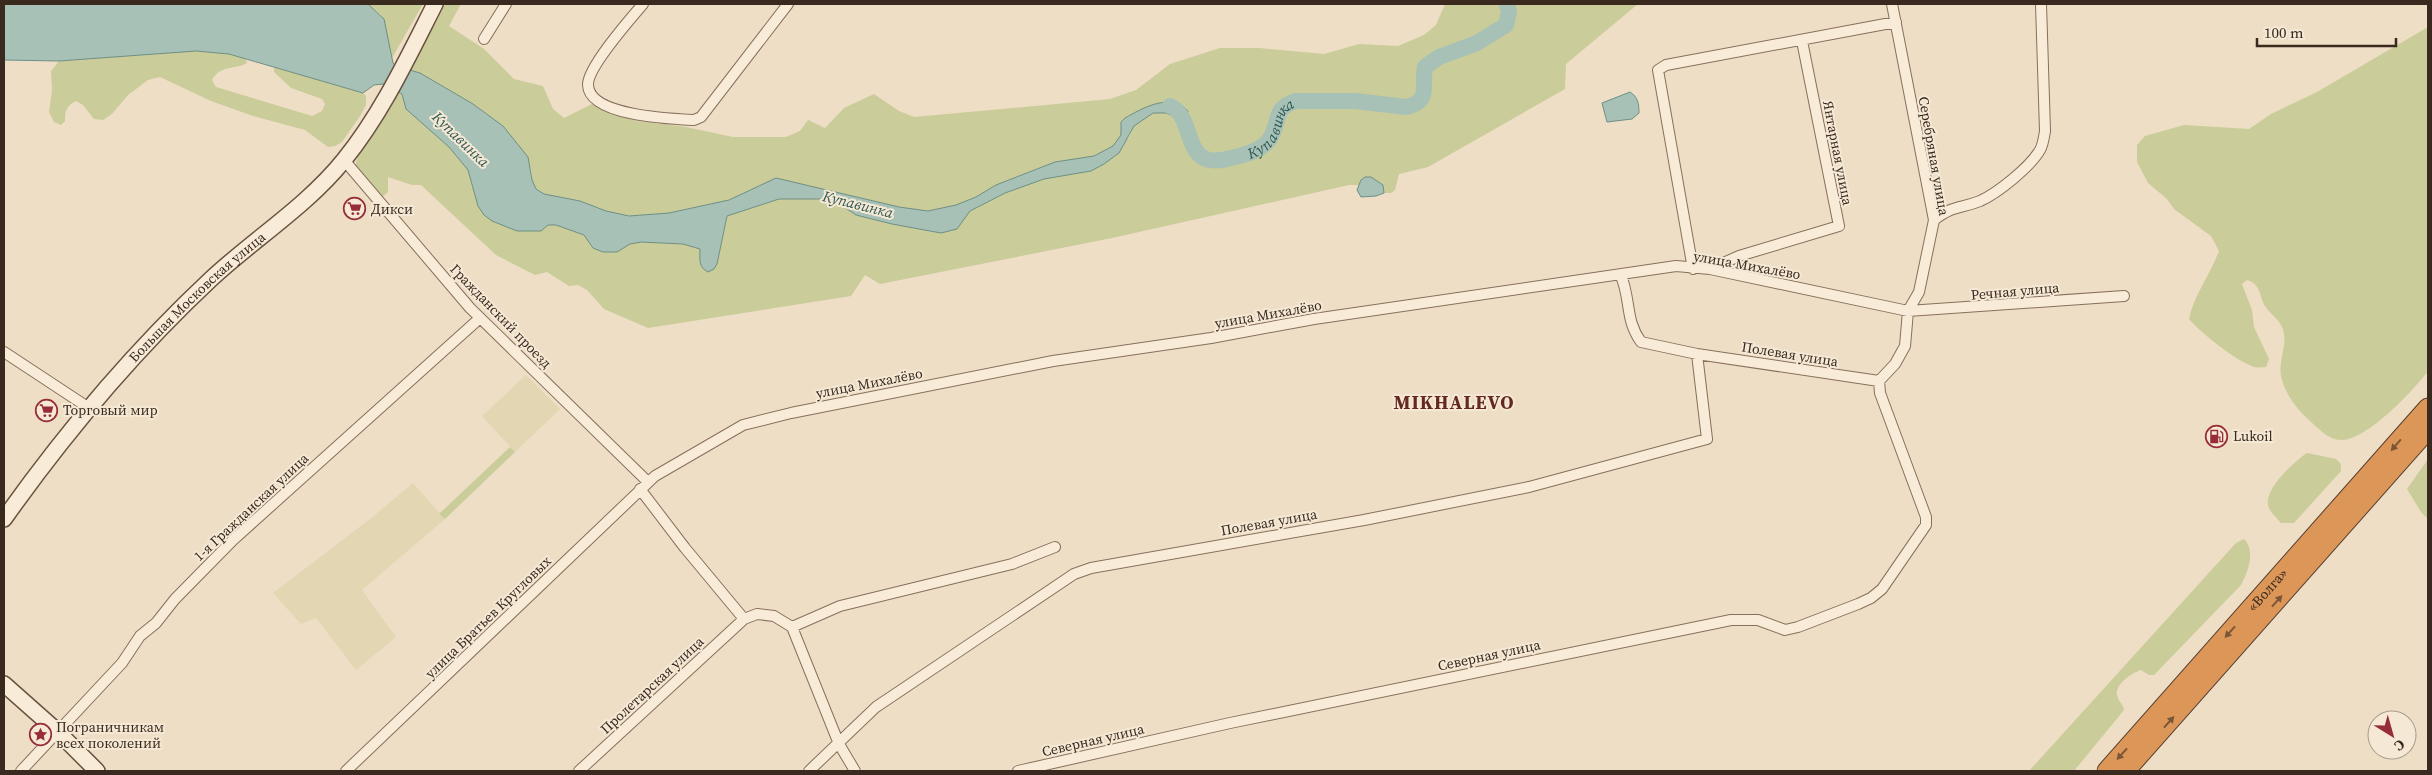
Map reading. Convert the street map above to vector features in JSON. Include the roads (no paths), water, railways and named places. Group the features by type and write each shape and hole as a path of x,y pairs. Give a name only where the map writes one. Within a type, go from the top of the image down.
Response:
{"highway":[{"name":"«Волга»","path":"2107,771 2428,408"},
{"name":"«Волга»","path":"2125,771 2428,429"}],"main road":[{"name":"Большая Московская улица","path":"4,519 89,408 168,320 213,278 319,187 344,160 385,99 435,4"},
{"path":"4,684 57,731 97,771"}],"street":[{"path":"484,40 506,4"},
{"path":"643,4 592,69 587,84 595,97 609,106 629,114 694,120 701,117 788,4"},
{"name":"Серебряная улица","path":"1892,4 1934,220 1919,292 1908,311"},
{"path":"1934,220 1948,210 1979,201 1997,190 2029,164 2040,149 2045,131 2041,4"},
{"path":"1693,269 1658,70 1666,65 1896,22"},
{"name":"Янтарная улица","path":"1710,270 1739,256 1838,226 1802,41"},
{"name":"Гражданский проезд","path":"344,160 480,318 644,486 685,548 744,619"},
{"name":"улица Михалёво","path":"644,486 666,469 743,426 790,413 1053,361 1211,338 1314,319 1620,276 1676,266 1710,270 1908,311"},
{"name":"Полевая улица","path":"1620,276 1626,288 1632,329 1640,342 1698,354 1879,381"},
{"name":"Речная улица","path":"1908,311 2124,296"},
{"path":"1879,381 1895,364 1905,346 1908,311"},
{"name":"1-я Гражданская улица","path":"21,771 122,663 140,636 156,623 175,599 233,540 480,318"},
{"path":"4,352 89,408"},
{"name":"Полевая улица","path":"809,771 876,707 1066,578 1091,568 1364,520 1529,487 1707,439 1698,354"},
{"name":"Северная улица","path":"1018,771 1230,722 1732,620 1758,620 1785,630 1798,627 1871,598 1882,589 1926,525 1926,517 1880,393 1879,381"},
{"name":"улица Братьев Кругловых","path":"346,771 644,486"},
{"path":"792,627 840,606 1012,564 1055,547"},
{"path":"744,619 758,614 774,616 792,627 839,744 855,771"},
{"name":"Пролетарская улица","path":"579,771 744,619"}],"water":[{"path":"4,4 368,4 384,19 393,63 396,66 420,73 473,104 503,126 528,157 532,180 536,189 544,194 580,201 606,211 629,216 669,213 729,200 776,178 899,207 928,211 956,205 976,197 996,185 1055,162 1094,156 1113,146 1121,135 1121,122 1125,118 1148,106 1165,102 1173,103 1181,105 1188,111 1185,121 1166,113 1153,113 1134,126 1119,153 1104,164 1091,171 1044,179 1005,193 970,211 957,229 941,233 856,215 832,199 779,199 727,216 717,264 714,269 708,272 701,265 700,249 683,244 641,242 630,244 617,252 603,252 593,248 584,235 556,225 548,225 541,231 517,231 492,221 484,215 478,206 468,170 449,147 406,109 402,94 384,84 374,85 363,93 229,54 196,51 59,61 4,60"},
{"path":"1630,92 1638,101 1639,113 1632,119 1607,122 1602,103"},
{"path":"1365,177 1371,177 1383,185 1384,193 1376,196 1361,197 1357,190 1361,180"}],"waterway":[{"name":"Купавинка","path":"1170,106 1179,112 1196,151 1203,158 1215,161 1252,152 1262,147 1273,134 1280,112 1288,104 1296,101 1355,101 1406,107 1419,101 1422,97 1425,67 1439,57 1477,43 1506,25 1509,12 1507,4"}],"place":[{"name":"Дикси","path":"355,209"},
{"name":"Торговый мир","path":"47,410"},
{"name":"Lukoil","path":"2217,436"},
{"name":"Пограничникам всех поколений","path":"40,735"}],"district":[{"name":"MIKHALEVO","path":"1454,402"}]}
